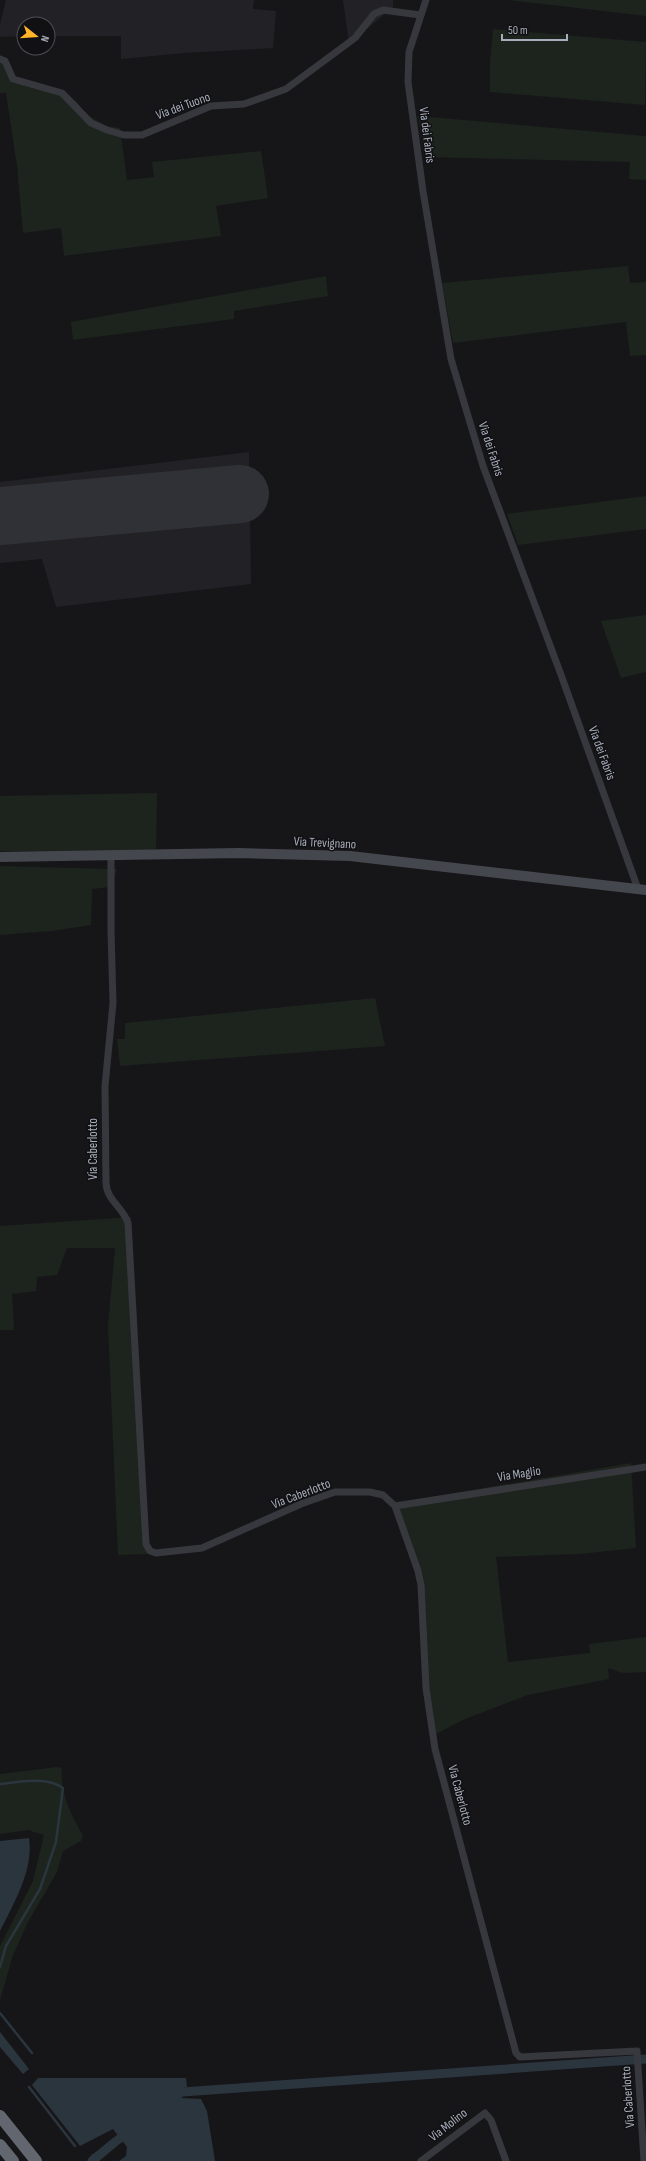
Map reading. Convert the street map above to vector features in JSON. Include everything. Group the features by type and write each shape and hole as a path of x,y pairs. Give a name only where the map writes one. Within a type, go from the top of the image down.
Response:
{"highway":[{"path":"0,2116 36,2161"},
{"path":"0,2145 13,2161"}],"main road":[{"name":"Via Trevignano","path":"0,857 247,853 350,856 642,889"}],"street":[{"name":"Via dei Fabris","path":"426,0 409,52 408,82 423,191 451,359 483,466 642,889"},
{"name":"Via dei Tuono","path":"0,59 5,61 13,79 62,93 91,123 124,135 142,135 210,106 244,104 286,89 355,38 374,14 383,10 420,15"},
{"name":"Via Caberlotto","path":"111,856 113,1003 105,1086 106,1184 110,1199 123,1212 128,1223 146,1544 150,1551 156,1553 202,1548 300,1504 335,1492 370,1492 383,1495 395,1506 418,1571 426,1688 435,1749 516,2052 520,2057 637,2052 644,2161"},
{"name":"Via Maglio","path":"395,1506 646,1467"},
{"name":"Via Molino","path":"421,2161 485,2113 491,2120 506,2161"}],"shaded area":[{"path":"6,0 254,0 253,9 276,11 273,48 184,53 121,59 121,36 56,36 56,16 16,16 16,36 0,37 0,24"},
{"path":"343,0 393,0 393,7 349,44"},
{"path":"508,0 646,0 646,16"},
{"path":"493,29 646,42 645,105 490,92 490,63"},
{"path":"0,60 15,80 66,95 76,101 86,114 106,126 120,128 127,180 154,177 152,162 261,151 268,198 216,206 221,236 64,256 61,228 23,233 17,166 6,93 0,93"},
{"path":"418,116 646,136 646,180 629,179 630,162 425,157"},
{"path":"628,266 630,283 646,282 646,355 630,356 626,322 453,343 442,283"},
{"path":"326,276 328,296 234,311 234,319 73,340 71,322"},
{"path":"249,452 251,584 56,607 42,559 0,563 0,482"},
{"path":"646,496 646,529 518,545 507,514"},
{"path":"646,615 646,672 621,678 601,621"},
{"path":"157,793 156,849 109,853 0,851 0,796"},
{"path":"0,866 117,869 111,887 92,889 91,925 52,931 0,935"},
{"path":"375,998 385,1046 120,1066 117,1039 125,1039 125,1023"},
{"path":"131,1217 148,1554 118,1555 108,1326 115,1248 67,1248 57,1275 37,1277 36,1291 12,1294 14,1330 0,1330 0,1226"},
{"path":"631,1463 636,1548 580,1554 496,1557 508,1662 590,1653 589,1644 646,1637 646,1672 623,1673 608,1668 609,1679 528,1695 465,1719 436,1734 428,1681 422,1587 396,1503"},
{"path":"57,1767 62,1768 62,1785 64,1794 74,1820 83,1835 81,1841 63,1851 57,1872 28,1922 13,1955 0,2000 0,1946 33,1881 44,1835 28,1830 0,1834 0,1774"},
{"path":"29,1838 29,1862 26,1874 17,1897 0,1931 0,1841"},
{"path":"0,2032 29,2069 23,2074 0,2047"},
{"path":"38,2078 186,2078 187,2087 180,2089 138,2120 143,2126 181,2098 201,2099 207,2111 215,2161 119,2161 126,2156 127,2147 113,2129 80,2146 32,2085"}],"waterway":[{"path":"0,1784 24,1781 41,1781 56,1784 63,1788 56,1842 40,1889 6,1946 0,1967"},
{"path":"0,2013 32,2053"},
{"path":"92,2161 182,2092 646,2059"},
{"path":"29,2087 75,2146"},
{"path":"92,2156 115,2142"}],"runway":[{"path":"0,516 240,494"}]}
